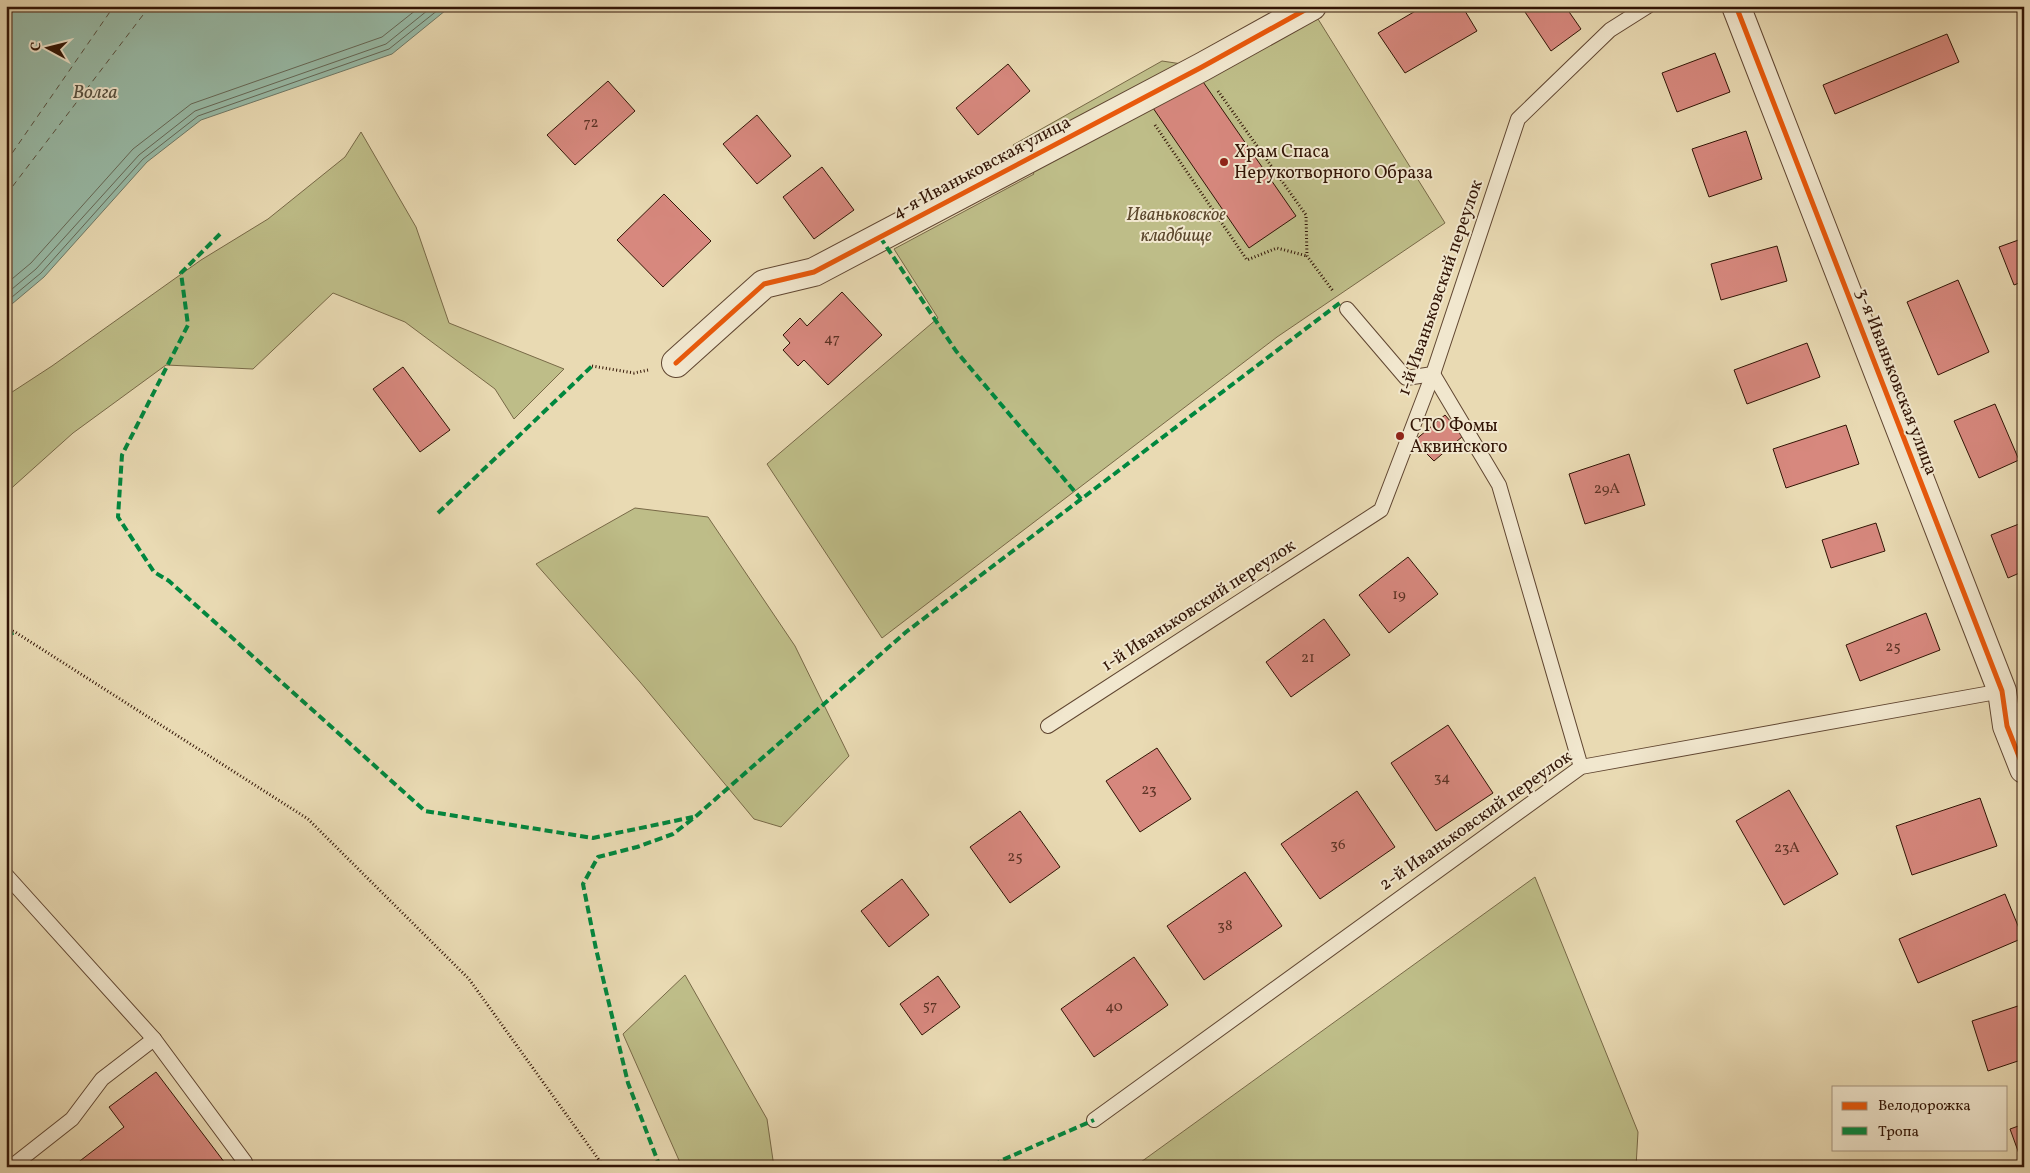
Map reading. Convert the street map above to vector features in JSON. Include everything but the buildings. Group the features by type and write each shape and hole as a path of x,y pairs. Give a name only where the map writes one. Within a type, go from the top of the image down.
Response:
{"street":[{"name":"4-я Иваньковская улица","path":"676,363 764,284 814,272 1202,67 1312,6"},
{"name":"3-я Иваньковская улица","path":"1736,6 2015,723 2024,769"}],"lane":[{"name":"1-й Иваньковский переулок","path":"1048,726 1381,510 1433,374 1518,119 1610,30 1648,6"},
{"path":"1347,310 1406,378 1433,374 1499,485 1581,767"},
{"name":"2-й Иваньковский переулок","path":"1094,1120 1581,767 2002,691"},
{"path":"6,875 154,1038 245,1162 246,1167"},
{"path":"11,1167 72,1119 102,1079 154,1038"}],"path":[{"path":"1202,67 1306,215 1307,256 1347,310"},
{"path":"1138,100 1247,260 1277,248 1307,256"},
{"path":"592,366 634,374 676,363"},
{"path":"6,629 15,632 308,819 469,979 604,1167"}],"green space":[{"name":"Иваньковское кладбище","path":"1318,19 1445,223 1277,337 882,638 767,464 938,318 894,249 1034,174 1013,145 1162,61 1202,67"},
{"path":"361,132 416,227 449,323 564,369 514,419 495,389 405,322 333,293 253,369 166,365 73,433 6,493 6,396 52,366 201,260 268,219 345,157"},
{"path":"635,508 708,517 795,646 849,756 781,827 754,819 640,682 536,564"},
{"path":"1535,877 1638,1132 1636,1167 1134,1167"},
{"path":"685,975 767,1119 774,1167 682,1167 623,1034"}],"water":[{"name":"Волга","path":"6,6 451,6 392,54 201,120 147,162 44,277 6,309"}],"ferry route":[{"path":"6,162 114,6"},
{"path":"6,195 146,11 152,6"}],"marked path":[{"path":"220,234 181,273 188,325 122,455 118,517 154,572 169,581 425,811 593,838 693,817"},
{"path":"880,237 956,351 1081,499"},
{"path":"660,1167 628,1083 596,949 583,884 598,857 637,847 673,834 695,817 906,632 1341,302"},
{"path":"438,513 592,366"},
{"path":"6,636 15,632"},
{"path":"994,1167 1000,1161 1094,1120"}],"cycle path":[{"path":"676,363 764,284 814,272 1202,67 1312,6"},
{"path":"1736,6 2002,691 2007,726 2024,769"}],"place":[{"name":"Храм Спаса Нерукотворного Образа","path":"1224,162"},
{"name":"СТО Фомы Аквинского","path":"1400,436"}]}
